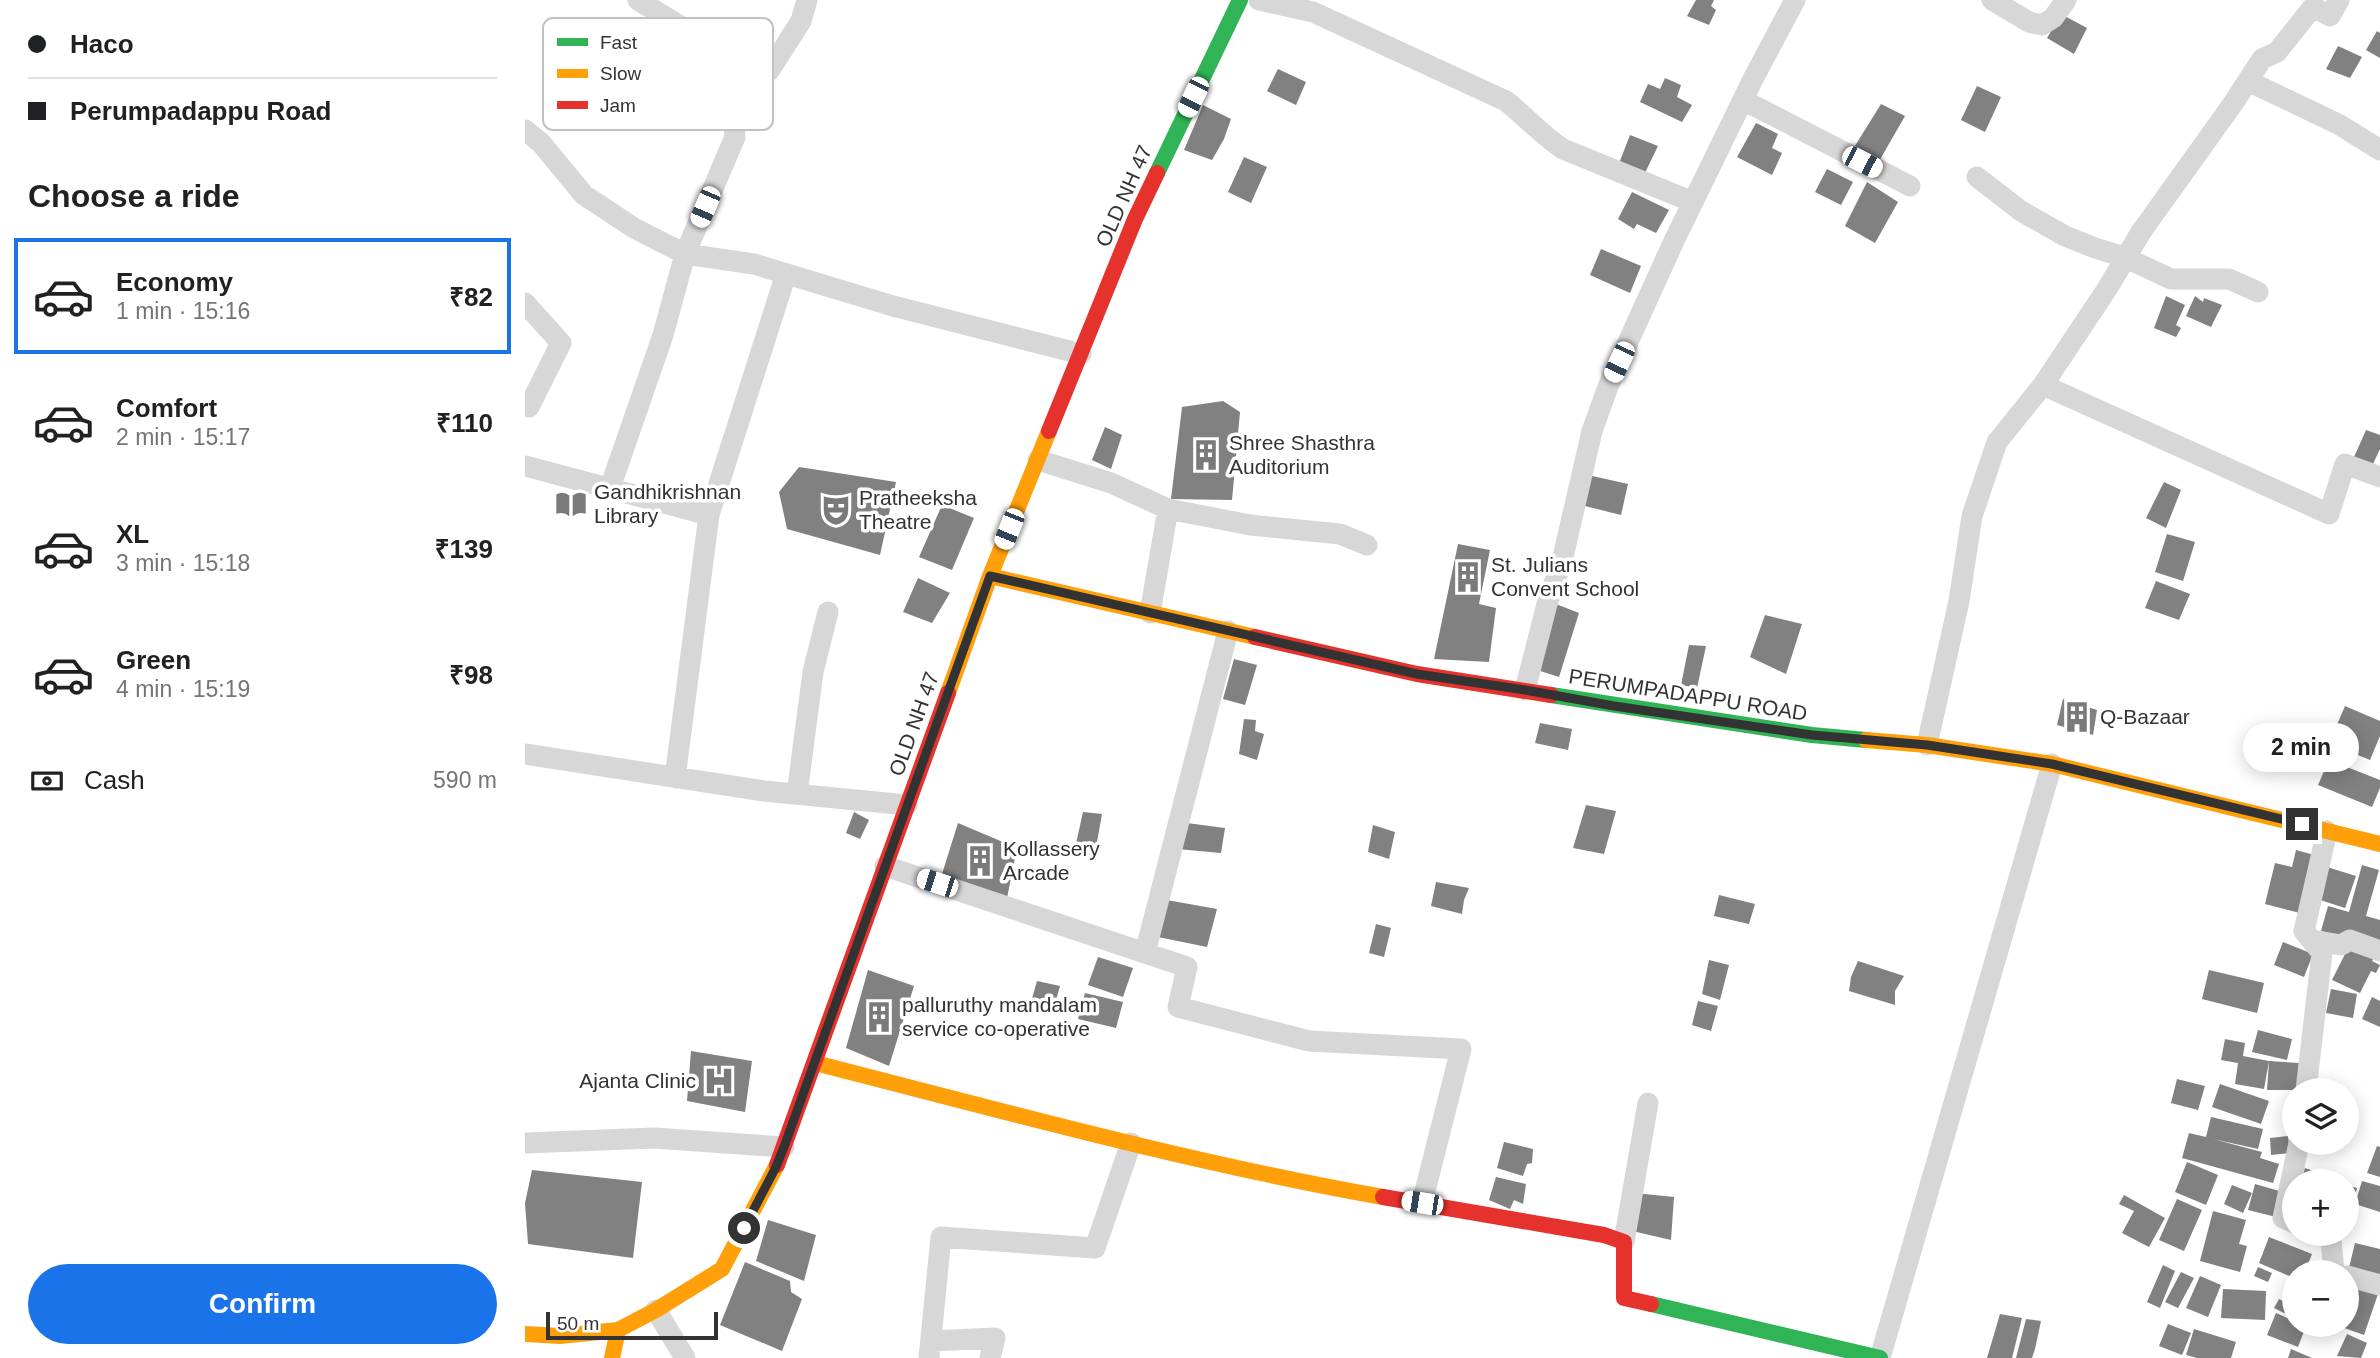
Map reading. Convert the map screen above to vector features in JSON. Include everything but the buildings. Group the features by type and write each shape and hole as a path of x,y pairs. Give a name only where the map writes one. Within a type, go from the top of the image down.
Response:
{"main road":[{"name":"OLD NH 47","path":"525,1335 560,1336 618,1330 722,1269 784,1147 990,576 1135,219 1240,0"},
{"name":"PERUMPADAPPU ROAD","path":"990,576 1417,674 1812,735 1927,745 2052,764 2380,844"},
{"path":"815,1063 1131,1143 1333,1188 1604,1235 1624,1242 1623,1298 1826,1352 1880,1358"},
{"path":"612,1358 618,1330"}],"street":[{"path":"638,0 667,18"},
{"path":"773,65 801,21 807,0"},
{"path":"1259,0 1313,12 1506,101 1546,138 1563,149 1693,202"},
{"path":"1525,690 1547,604 1563,557 1592,430 1609,384 1693,202 1795,0"},
{"path":"1992,0 2029,22 2042,26 2053,19 2066,0"},
{"path":"1927,745 1959,601 1972,516 1997,442 2043,384 2107,289 2124,257 2262,59 2277,52 2313,7 2330,16 2339,0"},
{"path":"2248,81 2340,125 2380,150"},
{"path":"1743,100 1910,186"},
{"path":"525,130 541,143 584,195 634,228 685,254 754,264 893,306 1081,354"},
{"path":"610,488 663,335 685,254 735,137 734,130"},
{"path":"1977,177 2021,211 2065,236 2124,257 2171,279 2229,279 2258,292"},
{"path":"675,778 709,515 786,274"},
{"path":"525,303 561,343 529,407 525,405"},
{"path":"2043,384 2329,514 2345,464 2380,477"},
{"path":"1038,460 1111,483 1168,509 1250,525 1340,534 1367,545"},
{"path":"525,466 709,515"},
{"path":"1150,613 1168,509"},
{"path":"797,794 813,672 828,612"},
{"path":"1145,953 1228,631"},
{"path":"525,754 675,778 907,805"},
{"path":"1880,1358 2052,764"},
{"path":"2307,1078 2322,953 2304,931 2327,831"},
{"path":"885,866 1187,967 1178,1007 1309,1041 1461,1049 1422,1203"},
{"path":"2312,940 2341,945 2350,940 2380,951"},
{"path":"1624,1242 1648,1103"},
{"path":"525,1143 654,1138 784,1147"},
{"path":"990,1358 995,1338 930,1349 941,1237 1095,1248 1131,1143"},
{"path":"2359,1279 2380,1285"},
{"path":"656,1310 685,1358"}],"traffic: fast":[{"path":"1157,173 1240,0"},
{"path":"1551,695 1812,735 1866,740"},
{"path":"1651,1304 1880,1358"}],"traffic: slow":[{"path":"948,693 990,576 1049,431"},
{"path":"990,576 1255,637"},
{"path":"1866,740 1927,745 2052,764 2380,844"},
{"path":"815,1063 1168,1152 1383,1197"},
{"path":"525,1334 560,1336 618,1330 722,1269 777,1165"},
{"path":"612,1358 618,1330"}],"traffic: jam":[{"path":"1049,431 1135,219 1157,173"},
{"path":"1255,637 1417,674 1551,695"},
{"path":"777,1165 948,693"},
{"path":"1383,1197 1604,1235 1624,1242 1624,1298 1651,1304"}],"place":[{"name":"Shree Shasthra Auditorium","path":"1206,455"},
{"name":"Gandhikrishnan Library","path":"571,504"},
{"name":"Pratheeksha Theatre","path":"836,510"},
{"name":"St. Julians Convent School","path":"1468,577"},
{"name":"Q-Bazaar","path":"2077,717"},
{"name":"Kollassery Arcade","path":"980,861"},
{"name":"palluruthy mandalam service co-operative","path":"879,1017"},
{"name":"Ajanta Clinic","path":"719,1081"}],"route":[{"path":"744,1228 784,1147 990,576 1417,674 1812,735 1927,745 2052,764 2302,824"}]}
